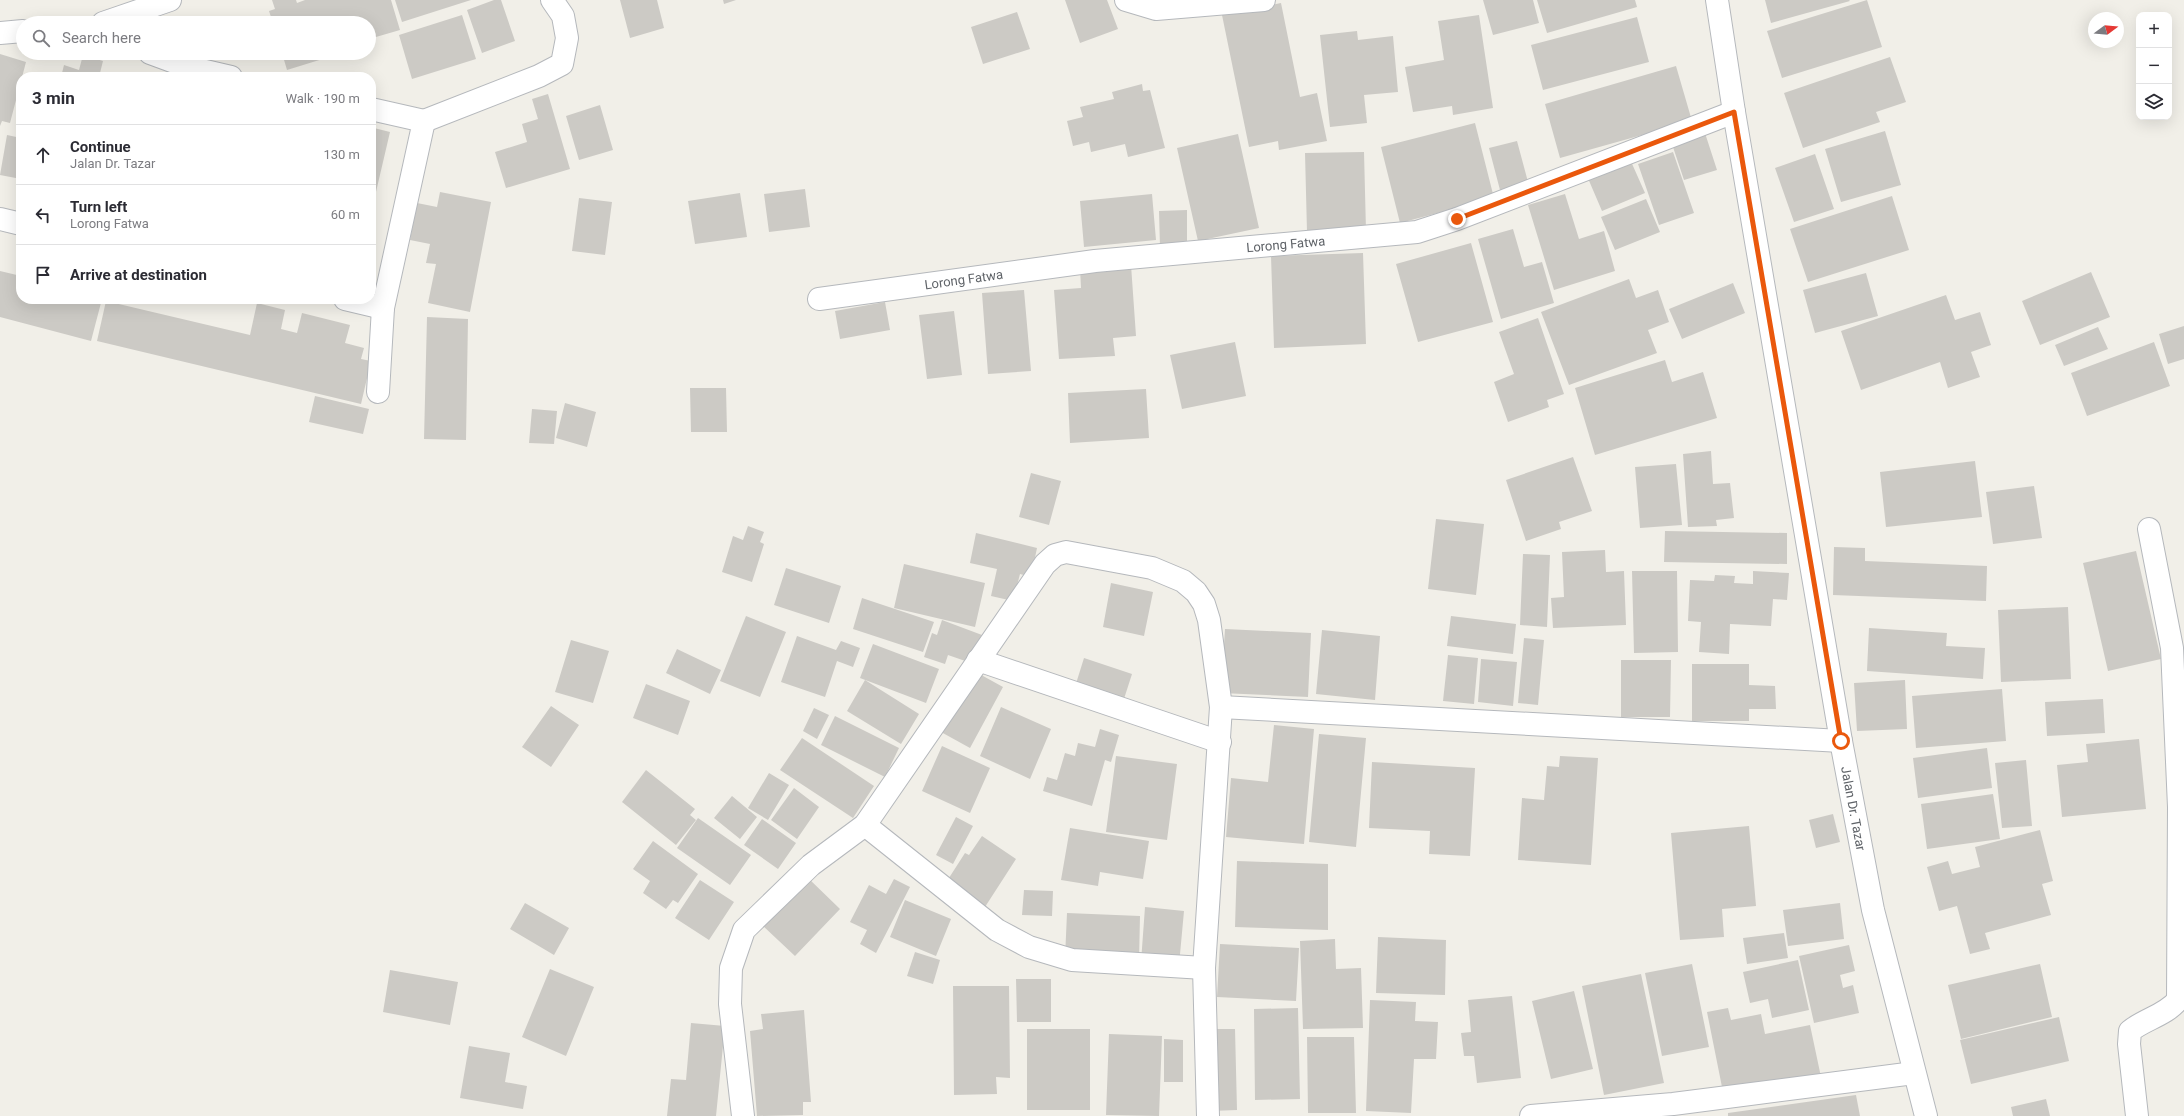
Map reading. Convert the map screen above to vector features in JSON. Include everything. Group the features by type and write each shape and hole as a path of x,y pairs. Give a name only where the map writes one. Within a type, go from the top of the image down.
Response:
{"street":[{"path":"123,16 170,0"},
{"path":"376,110 424,121 539,76 562,64 566,38 563,16 552,0"},
{"path":"1126,0 1156,8 1264,0"},
{"name":"Jalan Dr. Tazar","path":"1717,0 1734,112 1841,741 1873,910 1926,1116"},
{"path":"0,33 16,32"},
{"path":"169,60 188,67 210,72"},
{"name":"Lorong Fatwa","path":"819,299 1095,261 1417,232 1457,219 1734,112"},
{"path":"378,392 383,308 424,121"},
{"path":"0,219 16,223"},
{"path":"366,304 383,308"},
{"path":"2137,1116 2129,1044 2130,1031 2172,1007 2178,1000 2179,807 2172,648 2149,529"},
{"path":"743,1116 730,1004 731,968 744,930 811,865 865,826 1045,564 1055,555 1066,552 1152,568 1183,581 1196,592 1204,604 1209,620 1221,707 1220,742 1204,968 1208,1116"},
{"path":"978,660 1220,742"},
{"path":"1221,707 1841,741"},
{"path":"865,826 997,930 1029,948 1072,960 1204,968"},
{"path":"1531,1116 1673,1104 1914,1073"}],"building":[{"path":"272,0 296,0 297,3 305,0 391,0 400,30 376,37 376,16 271,16 269,11 275,9"},
{"path":"395,0 471,0 402,22"},
{"path":"494,0 501,0 515,41 482,53 467,10"},
{"path":"620,0 657,0 664,28 630,38"},
{"path":"723,0 736,0 724,4"},
{"path":"1065,0 1107,0 1118,29 1080,43"},
{"path":"1483,0 1533,0 1539,23 1493,35"},
{"path":"1537,0 1635,0 1637,7 1547,33"},
{"path":"1765,0 1849,0 1850,1 1771,23"},
{"path":"1867,0 1882,47 1782,78 1767,31"},
{"path":"1281,3 1300,97 1317,93 1327,141 1279,150 1278,141 1249,147 1222,15"},
{"path":"1017,12 1030,49 983,64 971,27"},
{"path":"462,15 476,59 412,79 399,35"},
{"path":"1479,15 1493,108 1453,115 1452,106 1413,112 1405,67 1444,60 1438,21"},
{"path":"1637,17 1649,62 1543,90 1531,45"},
{"path":"1357,31 1358,40 1393,36 1398,92 1364,95 1367,123 1330,127 1320,35"},
{"path":"0,54 26,62 23,72 16,72 16,100 10,123 2,121 0,126"},
{"path":"1890,57 1906,102 1876,112 1880,122 1803,148 1784,93"},
{"path":"82,60 103,61 100,72 62,72 64,65 79,70"},
{"path":"284,60 319,60 287,70"},
{"path":"1676,66 1692,121 1560,158 1545,104"},
{"path":"1142,84 1143,91 1150,90 1165,148 1128,157 1125,144 1091,152 1089,142 1073,146 1067,121 1083,117 1080,107 1114,99 1112,92"},
{"path":"548,94 570,169 506,188 495,152 527,142 522,124 538,119 532,99"},
{"path":"600,105 613,150 579,160 566,116"},
{"path":"1475,123 1494,198 1400,223 1381,147"},
{"path":"376,128 390,132 376,192"},
{"path":"1704,130 1717,170 1684,180 1671,141"},
{"path":"1885,131 1901,185 1841,202 1825,149"},
{"path":"1238,134 1259,228 1198,241 1177,148"},
{"path":"7,135 16,137 16,178 0,175"},
{"path":"1517,141 1528,182 1500,190 1489,148"},
{"path":"1364,152 1366,231 1307,232 1305,153"},
{"path":"1673,152 1694,213 1659,225 1638,164"},
{"path":"1815,154 1834,209 1794,222 1775,168"},
{"path":"1629,157 1645,193 1602,211 1587,176"},
{"path":"805,189 810,227 769,232 764,194"},
{"path":"440,192 491,202 470,312 428,303 436,264 426,263 430,244 410,240 417,203 437,207"},
{"path":"740,193 747,237 695,244 688,201"},
{"path":"1152,194 1156,240 1084,247 1080,201"},
{"path":"1565,194 1579,239 1604,231 1615,271 1554,290 1528,205"},
{"path":"1892,196 1909,250 1808,282 1790,229"},
{"path":"579,198 612,202 605,255 572,251"},
{"path":"1646,199 1660,232 1615,250 1601,217"},
{"path":"1187,210 1187,246 1160,247 1159,211"},
{"path":"1513,229 1524,267 1542,262 1554,303 1501,319 1478,239"},
{"path":"1471,243 1493,322 1418,342 1396,264"},
{"path":"1363,253 1366,344 1274,348 1271,256"},
{"path":"1131,265 1136,336 1113,338 1115,356 1059,359 1054,290 1081,288 1080,268"},
{"path":"0,271 16,275 16,304 101,304 91,341 0,317"},
{"path":"2091,272 2110,317 2040,345 2022,301"},
{"path":"1866,273 1878,316 1815,333 1803,290"},
{"path":"1629,279 1636,298 1658,290 1669,322 1648,330 1657,353 1569,385 1541,312"},
{"path":"1733,283 1745,313 1682,339 1669,309"},
{"path":"1024,290 1031,371 988,374 982,293"},
{"path":"1946,295 1955,320 1980,312 1991,345 1971,352 1980,377 1948,388 1940,362 1861,390 1841,331"},
{"path":"885,302 890,330 840,339 835,311"},
{"path":"105,304 119,304 250,335 257,304 261,304 285,310 281,329 297,333 302,313 350,325 345,343 364,348 361,359 371,361 361,404 97,341"},
{"path":"954,311 962,375 927,379 919,315"},
{"path":"427,317 468,319 466,440 424,439"},
{"path":"1538,318 1564,394 1547,400 1549,407 1508,422 1494,382 1514,374 1499,332"},
{"path":"2184,326 2184,359 2168,364 2159,334"},
{"path":"2098,327 2108,349 2064,366 2055,345"},
{"path":"1235,342 1246,396 1182,409 1170,355"},
{"path":"2154,342 2170,386 2087,416 2071,373"},
{"path":"1665,360 1672,382 1703,372 1717,418 1595,455 1575,388"},
{"path":"690,388 726,388 727,432 691,432"},
{"path":"1146,389 1149,438 1070,443 1068,393"},
{"path":"315,396 369,409 363,434 309,422"},
{"path":"565,403 596,412 587,447 556,438"},
{"path":"532,409 557,411 554,444 529,443"},
{"path":"1711,451 1713,484 1730,483 1734,518 1716,520 1717,526 1688,527 1683,454"},
{"path":"1573,457 1592,511 1559,522 1561,529 1526,541 1506,480"},
{"path":"1975,461 1982,517 1886,527 1880,472"},
{"path":"1676,464 1682,525 1640,528 1635,467"},
{"path":"1031,473 1061,481 1049,525 1019,517"},
{"path":"2034,486 2042,538 1993,544 1986,492"},
{"path":"1436,519 1484,524 1476,595 1428,589"},
{"path":"748,526 764,532 760,542 764,544 752,582 722,572 733,536 743,540"},
{"path":"1665,531 1787,533 1787,564 1664,562"},
{"path":"976,533 1037,548 1031,577 1020,574 1013,601 991,596 997,569 970,563"},
{"path":"1834,547 1865,548 1865,561 1987,566 1986,601 1833,595"},
{"path":"1605,550 1606,572 1624,571 1626,625 1553,628 1551,598 1564,597 1562,552"},
{"path":"2136,551 2161,659 2108,671 2083,563"},
{"path":"1523,554 1550,555 1547,627 1520,625"},
{"path":"904,564 985,583 975,627 894,608"},
{"path":"786,568 841,586 829,623 774,605"},
{"path":"1632,571 1677,571 1678,652 1634,653"},
{"path":"1753,571 1789,573 1787,600 1773,599 1771,626 1730,624 1729,654 1699,652 1701,622 1688,621 1690,580 1714,581 1715,575 1735,576 1734,583 1753,584"},
{"path":"1111,583 1153,592 1144,636 1103,627"},
{"path":"862,598 934,622 923,652 853,629"},
{"path":"2068,607 2071,679 2001,682 1998,610"},
{"path":"746,616 786,632 760,697 720,681"},
{"path":"1451,616 1516,624 1513,654 1447,646"},
{"path":"942,620 982,635 971,663 948,655 945,664 924,657 932,633 937,635"},
{"path":"1869,628 1947,633 1946,646 1985,648 1983,679 1867,671"},
{"path":"1225,629 1311,633 1308,697 1221,693"},
{"path":"1322,630 1380,636 1375,700 1316,694"},
{"path":"797,636 836,650 841,641 860,648 853,667 837,661 825,697 781,682"},
{"path":"1524,638 1544,640 1538,705 1518,703"},
{"path":"571,640 609,651 593,703 555,692"},
{"path":"873,644 939,669 926,703 860,678"},
{"path":"677,649 721,670 710,694 666,673"},
{"path":"1448,655 1478,658 1474,704 1443,701"},
{"path":"1084,658 1132,674 1122,705 1074,690"},
{"path":"1481,659 1517,662 1513,706 1478,702"},
{"path":"1621,660 1671,660 1670,717 1621,717"},
{"path":"1692,664 1749,664 1749,685 1775,686 1776,709 1749,709 1749,721 1692,721"},
{"path":"974,671 1003,687 970,748 941,732"},
{"path":"865,680 919,714 901,744 847,711"},
{"path":"1905,680 1907,729 1857,731 1854,683"},
{"path":"646,684 690,701 678,735 633,718"},
{"path":"2002,689 2006,741 1916,748 1912,696"},
{"path":"2103,699 2105,733 2047,736 2045,702"},
{"path":"551,706 579,725 551,767 522,747"},
{"path":"1001,707 1051,729 1030,779 980,756"},
{"path":"814,708 829,715 817,739 803,731"},
{"path":"835,716 899,748 885,777 821,745"},
{"path":"1274,725 1314,729 1304,844 1226,837 1231,778 1268,782"},
{"path":"1100,729 1119,735 1111,762 1105,760 1092,806 1043,791 1047,777 1057,780 1065,753 1075,756 1078,743 1095,747"},
{"path":"1319,734 1366,738 1356,847 1309,842"},
{"path":"802,738 874,786 853,818 780,770"},
{"path":"2139,739 2146,809 2062,817 2057,765 2088,762 2086,744"},
{"path":"942,746 990,768 970,813 922,791"},
{"path":"1987,748 1992,788 1918,798 1913,758"},
{"path":"1116,756 1177,764 1167,840 1106,832"},
{"path":"1560,756 1598,758 1591,865 1518,860 1522,798 1544,800 1547,766 1559,767"},
{"path":"2026,760 2032,826 2002,828 1995,763"},
{"path":"1372,762 1475,768 1470,856 1429,854 1430,831 1369,828"},
{"path":"646,770 695,809 690,815 696,820 676,845 622,802"},
{"path":"769,773 789,785 768,820 748,808"},
{"path":"794,788 819,807 797,839 771,820"},
{"path":"1993,794 2000,839 1927,849 1921,804"},
{"path":"732,796 757,817 740,839 714,818"},
{"path":"1833,814 1840,842 1816,848 1809,820"},
{"path":"956,817 973,826 953,864 936,855"},
{"path":"698,818 751,855 730,885 677,848"},
{"path":"762,819 796,843 778,869 744,845"},
{"path":"1749,826 1756,906 1722,909 1724,937 1680,940 1671,833"},
{"path":"1070,828 1149,841 1143,879 1100,872 1098,886 1061,880"},
{"path":"2040,830 2053,881 2042,884 2051,915 1985,933 1990,949 1970,954 1957,906 1939,911 1927,867 1948,861 1952,874 1980,867 1975,847"},
{"path":"982,836 1016,859 985,907 947,881 965,853 969,855"},
{"path":"653,841 698,874 678,903 673,900 666,909 643,893 650,881 633,869"},
{"path":"1237,861 1328,864 1328,930 1235,927"},
{"path":"806,876 840,909 795,956 761,924"},
{"path":"894,879 910,887 876,953 860,944 867,930 850,922 869,885 886,894"},
{"path":"700,880 734,902 709,940 675,918"},
{"path":"1024,890 1053,891 1052,916 1022,915"},
{"path":"905,900 951,919 936,956 890,937"},
{"path":"525,903 569,928 554,955 510,929"},
{"path":"1840,903 1844,939 1788,946 1783,910"},
{"path":"1145,907 1184,911 1179,965 1141,962"},
{"path":"1067,913 1140,916 1139,961 1065,958"},
{"path":"1784,933 1788,958 1747,964 1743,938"},
{"path":"1378,937 1446,940 1445,995 1376,993"},
{"path":"1335,939 1336,969 1361,968 1363,1028 1303,1029 1300,941"},
{"path":"1220,944 1299,948 1296,1001 1217,997"},
{"path":"1849,945 1855,971 1840,975 1843,988 1853,985 1859,1013 1814,1023 1799,956"},
{"path":"915,952 940,960 933,984 907,976"},
{"path":"1798,960 1809,1010 1772,1018 1768,999 1750,1003 1743,972"},
{"path":"1692,964 1709,1047 1662,1056 1645,973"},
{"path":"2040,964 2052,1017 1961,1039 1948,985"},
{"path":"550,969 594,987 566,1056 522,1037"},
{"path":"390,970 458,982 450,1025 383,1012"},
{"path":"1641,974 1664,1083 1604,1095 1582,986"},
{"path":"1016,979 1051,979 1051,1022 1017,1022"},
{"path":"953,986 1009,986 1010,1078 996,1077 997,1094 954,1095"},
{"path":"1574,991 1593,1069 1551,1079 1532,1001"},
{"path":"1512,996 1521,1078 1477,1083 1474,1056 1464,1056 1461,1033 1471,1032 1468,1000"},
{"path":"1370,1000 1416,1002 1415,1021 1438,1022 1436,1059 1414,1059 1411,1113 1366,1111"},
{"path":"1298,1008 1300,1099 1255,1100 1254,1009"},
{"path":"1728,1008 1731,1020 1761,1014 1765,1034 1810,1025 1821,1077 1724,1097 1707,1012"},
{"path":"804,1010 811,1102 803,1102 803,1115 757,1116 750,1031 763,1029 761,1014"},
{"path":"2059,1017 2069,1061 1971,1084 1960,1040"},
{"path":"691,1023 725,1026 716,1116 667,1116 671,1079 686,1080"},
{"path":"1027,1029 1090,1029 1090,1110 1027,1110"},
{"path":"1208,1029 1235,1029 1237,1110 1210,1111"},
{"path":"1109,1034 1162,1036 1159,1116 1106,1115"},
{"path":"1307,1037 1354,1037 1356,1113 1308,1113"},
{"path":"1164,1039 1183,1040 1183,1082 1164,1082"},
{"path":"469,1046 510,1053 505,1082 527,1086 523,1109 460,1098"},
{"path":"1856,1095 1860,1116 1728,1116 1728,1113"},
{"path":"2046,1099 2050,1116 2013,1116 2011,1107"}],"route":[{"path":"1457,219 1734,112 1841,741"}]}
